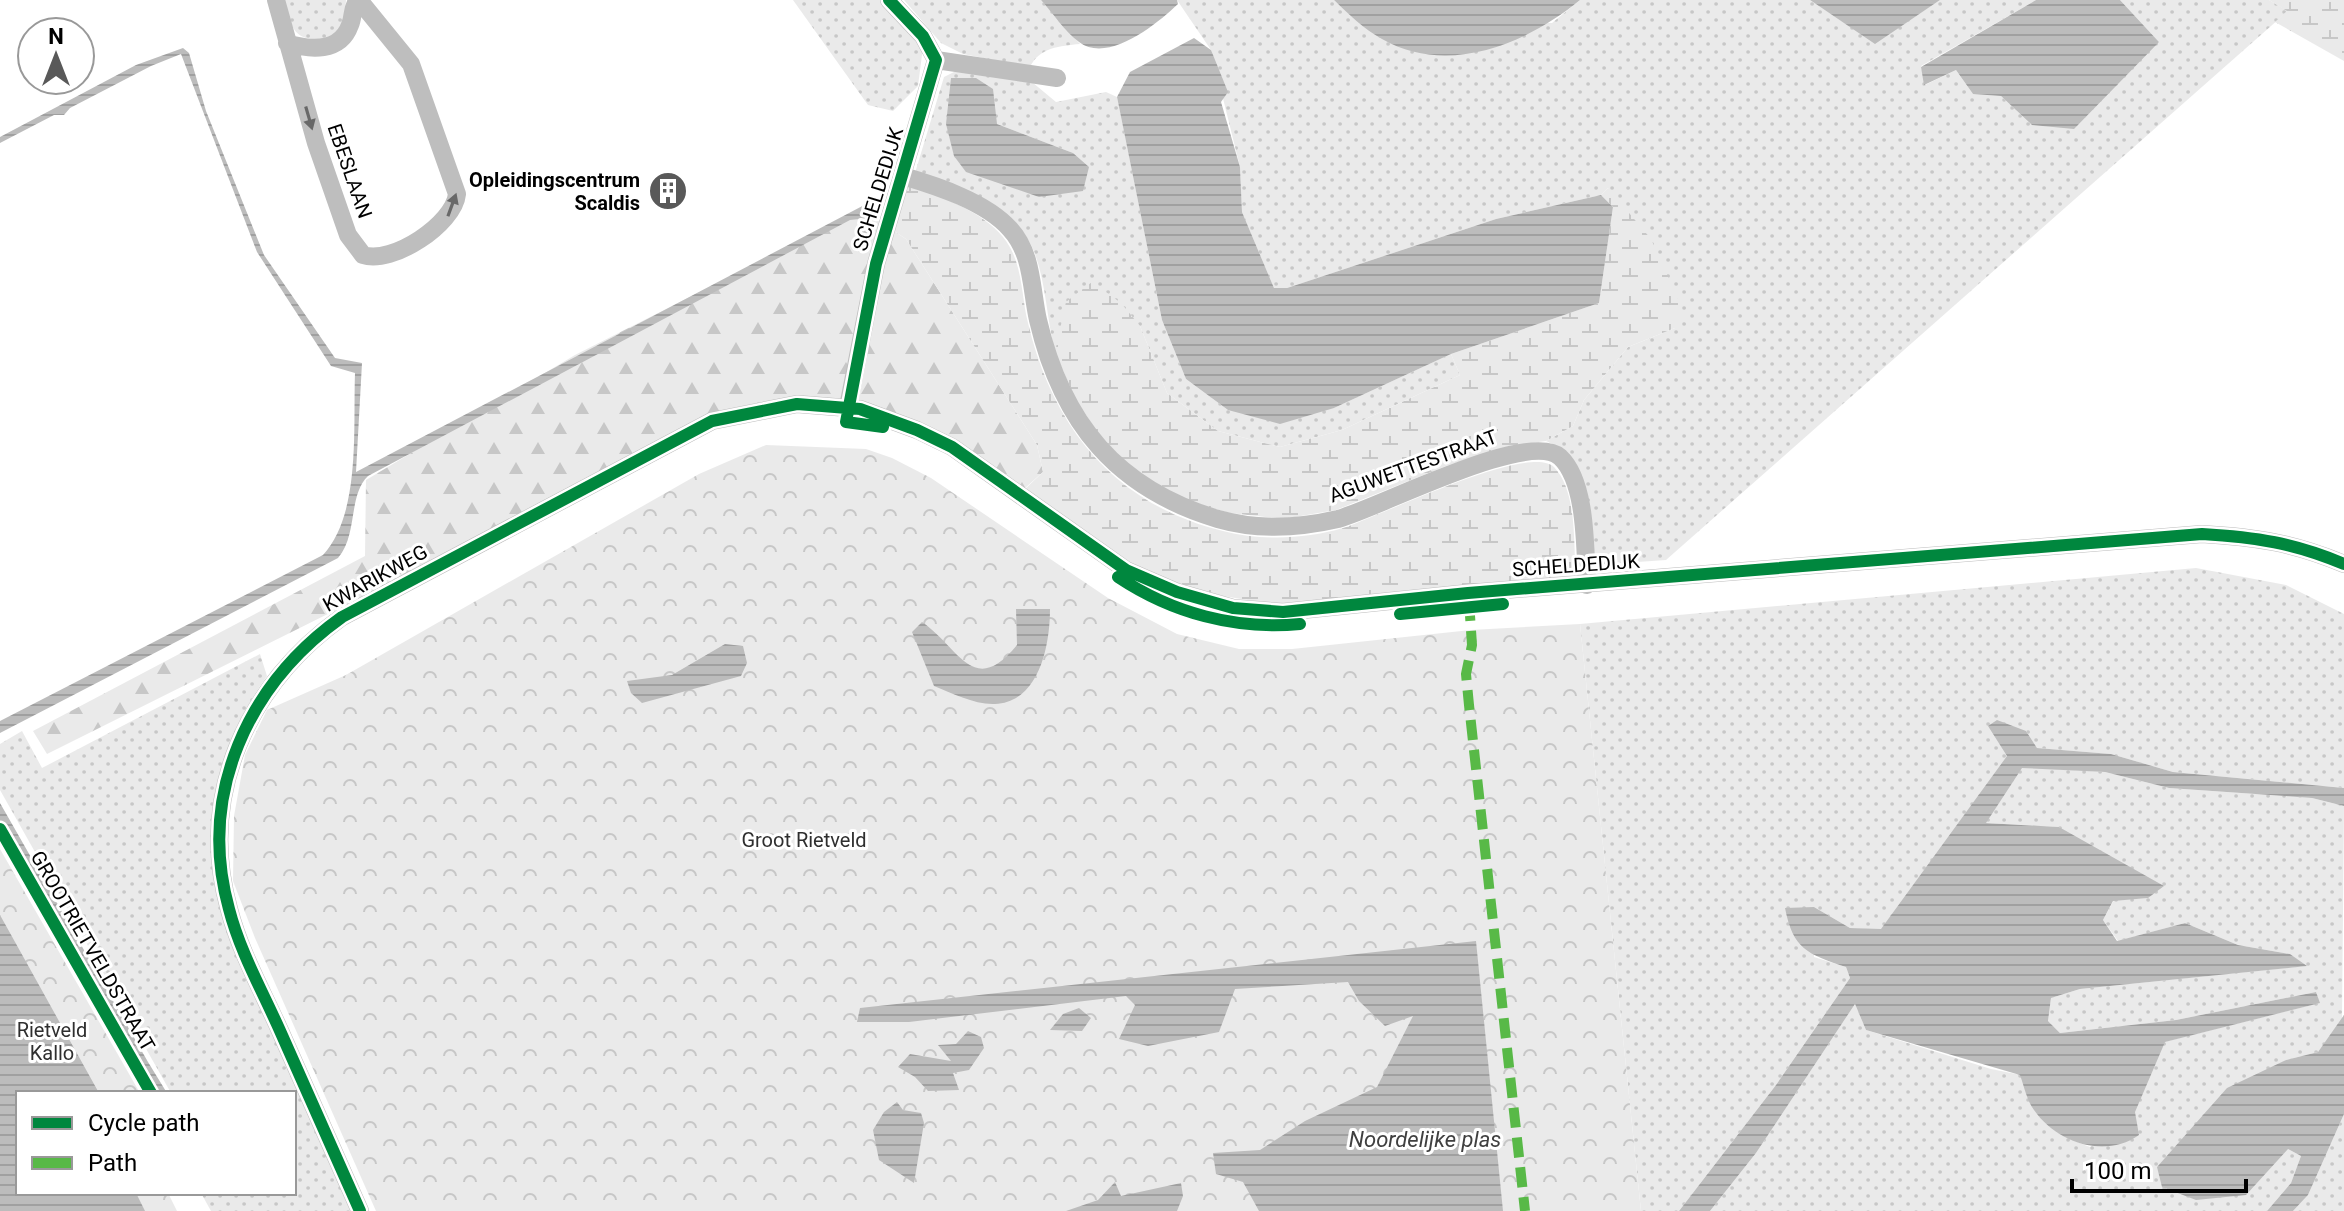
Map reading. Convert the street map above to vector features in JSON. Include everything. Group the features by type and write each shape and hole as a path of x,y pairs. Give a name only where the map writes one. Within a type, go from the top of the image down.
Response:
{"street":[{"name":"EBESLAAN","path":"276,0 316,143 348,235 363,255 372,258 390,256 446,219 457,194 415,71 358,0"},
{"name":"EBESLAAN","path":"287,43 313,49 331,46 349,29 358,0"},
{"path":"889,0 923,36 936,60 1057,78"},
{"name":"SCHELDEDIJK","path":"936,60 876,264 854,408 897,420 952,447 1126,570 1177,592 1233,608 1283,612 2202,534 2259,537 2303,547 2344,564"},
{"name":"AGUWETTESTRAAT","path":"903,176 991,213 1011,230 1027,256 1047,355 1066,400 1090,437 1125,474 1177,507 1228,522 1283,528 1339,518 1449,474 1528,450 1544,450 1559,456 1576,487 1587,585"},
{"name":"KWARIKWEG","path":"360,1211 241,944 222,881 220,838 224,787 239,741 256,705 292,658 342,617 712,421 760,408 797,404 854,408"}],"green space":[{"path":"283,0 346,0 344,25 329,40 308,39 292,27"},
{"path":"793,0 883,0 923,47 918,86 893,111 868,105"},
{"path":"904,0 1041,0 1080,44 1045,51 1030,67 963,54 941,43"},
{"path":"1177,0 1334,0 1352,17 1552,23 1580,0 1810,0 1875,43 1940,0 2036,0 1921,66 1925,85 1956,70 1973,94 2001,96 2032,125 2159,42 2120,0 2269,0 2288,11 1666,560 1594,565 1577,467 1564,449 1546,441 1573,426 1584,400 1628,347 1675,328 1608,188 1601,195 1496,219 1287,288 1274,288 1242,212 1240,167 1211,50"},
{"path":"2269,0 2344,0 2344,61 2275,22 2287,11"},
{"path":"958,70 1032,82 1056,102 1106,92 1117,97 1162,320 1186,379 1228,410 1334,408 1451,354 1460,375 1342,430 1280,447 1218,431 1167,393 1140,326 1055,352 1039,266 1027,237 1015,222 985,200 915,173 944,77","holes":["946,124 997,124 1073,153"]},
{"path":"909,184 984,219 1010,246 1018,267 1028,323 1039,361 1054,397 1072,429 1095,457 1121,482 1151,502 1185,519 1223,531 1268,537 1314,535 1343,528 1485,472 1515,464 1539,462 1554,467 1567,490 1573,520 1576,578 1283,604 1185,587 1130,563 1025,489 1043,472 1037,445 906,239 894,231"},
{"path":"1608,188 1651,239 1682,308 1675,328 1628,347 1584,400 1573,426 1546,441 1509,446 1446,466 1336,510 1283,519 1230,513 1180,499 1130,467 1097,432 1074,396 1055,352 1066,302 1092,282 1121,303 1140,326 1167,393 1218,431 1280,447 1342,430 1460,375 1451,354 1599,303 1613,207 1601,195"},
{"path":"862,210 906,239 1037,445 1043,472 1024,489 945,438 878,407 843,399 805,398 762,402 710,414 382,587 47,754 33,731 365,556 366,480 575,355"},
{"name":"Groot Rietveld","path":"766,445 866,449 892,458 931,478 1108,598 1177,634 1239,649 1292,649 1471,630 1580,624 1641,1211 376,1211 255,938 233,881 234,816 245,755 267,710 346,675 699,474"},
{"path":"2196,568 2286,585 2344,614 2344,788 2173,772 2111,754 2037,748 2026,731 1881,930 1850,928 1814,907 1814,957 1846,967 1850,978 1776,1085 1679,1211 1641,1211 1580,624"},
{"path":"260,654 267,676 242,717 226,758 212,849 351,1211 211,1211 202,1195 296,1195 296,1091 170,1091 0,790 0,744 22,731 42,768"},
{"path":"2022,767 2105,772 2169,788 2312,798 2344,806 2342,1020 2318,1052 2286,1060 2190,1133 2157,1167 2288,1149 2301,1156 2291,1183 2267,1211 1710,1211 1756,1153 1855,1004 1866,1030 1991,1069 2021,1075 2037,1113 2044,1121 2063,1135 2090,1147 2134,1112 2164,1042 2319,1003 2316,992 2176,1020 2060,1033 2048,1021 2051,998 2080,989 2305,966 2290,954 2238,945 2185,923 2118,941 2103,920 2114,900 2148,898 2059,827 1985,823"},
{"name":"Rietveld Kallo","path":"0,849 139,1091 16,1091 16,1195 169,1195 177,1211 0,1211"},
{"path":"2344,1114 2344,1211 2293,1211 2308,1195"}],"water":[{"path":"1041,0 1177,0 1178,4 1132,39 1118,45 1091,48 1064,28"},
{"path":"1334,0 1580,0 1536,30 1512,41 1460,55 1433,55 1407,50 1382,39"},
{"path":"1810,0 1940,0 1875,44"},
{"path":"2036,0 2120,0 2159,42 2074,129 2032,125 2001,96 1973,94 1956,70 1924,85 1921,67"},
{"path":"1194,38 1211,50 1228,92 1221,102 1240,167 1242,212 1274,288 1287,288 1496,219 1601,195 1613,207 1599,303 1451,354 1334,408 1280,424 1228,410 1186,379 1162,320 1117,97 1130,72"},
{"path":"183,48 189,53 206,111 264,255 335,358 362,363 356,472 870,202 865,212 868,218 850,220 368,476 358,494 348,538 338,558 0,733 0,721 323,555 344,517 349,494 354,444 355,373 331,366 257,252 181,54 96,95 96,86 136,65"},
{"path":"951,78 976,78 993,89 997,124 1073,153 1089,167 1083,191 1039,197 966,172 954,156 946,124"},
{"path":"77,96 93,96 70,108 64,115 54,115 0,143 0,137"},
{"path":"1016,609 1050,609 1044,654 1032,682 1023,693 1010,701 987,704 934,686 912,632 922,622 967,663 977,668 989,668 1002,661 1017,645"},
{"path":"725,644 743,646 747,663 741,676 642,703 631,693 627,681 672,675"},
{"path":"1997,720 2026,731 2037,748 2111,754 2173,772 2344,788 2344,806 2312,798 2169,788 2105,772 2022,768 1986,823 2059,827 2164,886 2148,898 2113,901 2103,920 2117,941 2185,923 2238,945 2290,954 2307,966 2080,989 2051,998 2048,1021 2060,1033 2176,1020 2316,992 2320,1003 2165,1042 2135,1112 2139,1135 2111,1146 2082,1144 2055,1131 2029,1102 2020,1075 1866,1030 1855,1004 1756,1153 1710,1211 1679,1211 1776,1085 1850,978 1846,967 1804,948 1792,933 1785,908 1814,907 1850,928 1881,929 2007,756 1988,726"},
{"path":"0,803 166,1091 157,1091 0,822"},
{"path":"0,915 98,1091 16,1091 16,1195 137,1195 145,1211 0,1211"},
{"name":"Noordelijke plas","path":"1476,941 1503,1211 1259,1211 1243,1182 1216,1174 1213,1153 1260,1150 1305,1121 1377,1087 1413,1016 1385,1026 1359,1001 1348,982 1235,989 1219,1032 1148,1046 1119,1039 1135,1005 1126,996 909,1022 857,1022 860,1008"},
{"path":"1079,1008 1091,1018 1082,1031 1050,1030 1063,1014"},
{"path":"2344,1015 2344,1114 2308,1195 2293,1211 2267,1211 2291,1183 2301,1156 2288,1149 2246,1195 2196,1200 2162,1187 2157,1167 2227,1088 2286,1060 2318,1052"},
{"path":"968,1031 981,1037 984,1048 969,1070 953,1073 959,1090 928,1091 915,1077 898,1067 910,1054 951,1061 938,1045 956,1044"},
{"path":"897,1102 903,1110 921,1113 924,1123 914,1183 879,1160 873,1130 884,1112"},
{"path":"1115,1182 1121,1196 1181,1183 1183,1196 1177,1211 1066,1211 1098,1200"}],"marked path":[{"path":"1469,601 1472,645 1466,674 1525,1211"}],"cycle path":[{"path":"883,427 846,422 876,264 936,60 923,36 889,0"},
{"path":"360,1211 246,956 229,909 221,866 220,824 226,784 238,745 256,709 280,675 309,644 342,617 712,421 797,404 860,409 952,447 1126,570 1177,592 1233,608 1283,612 1468,593 2202,534 2274,542 2344,564"},
{"path":"1118,577 1160,600 1205,616 1252,624 1300,624"},
{"path":"1400,614 1503,604"},
{"name":"GROOTRIETVELDSTRAAT","path":"0,829 150,1091"}],"place":[{"name":"Opleidingscentrum Scaldis","path":"668,191"}]}
